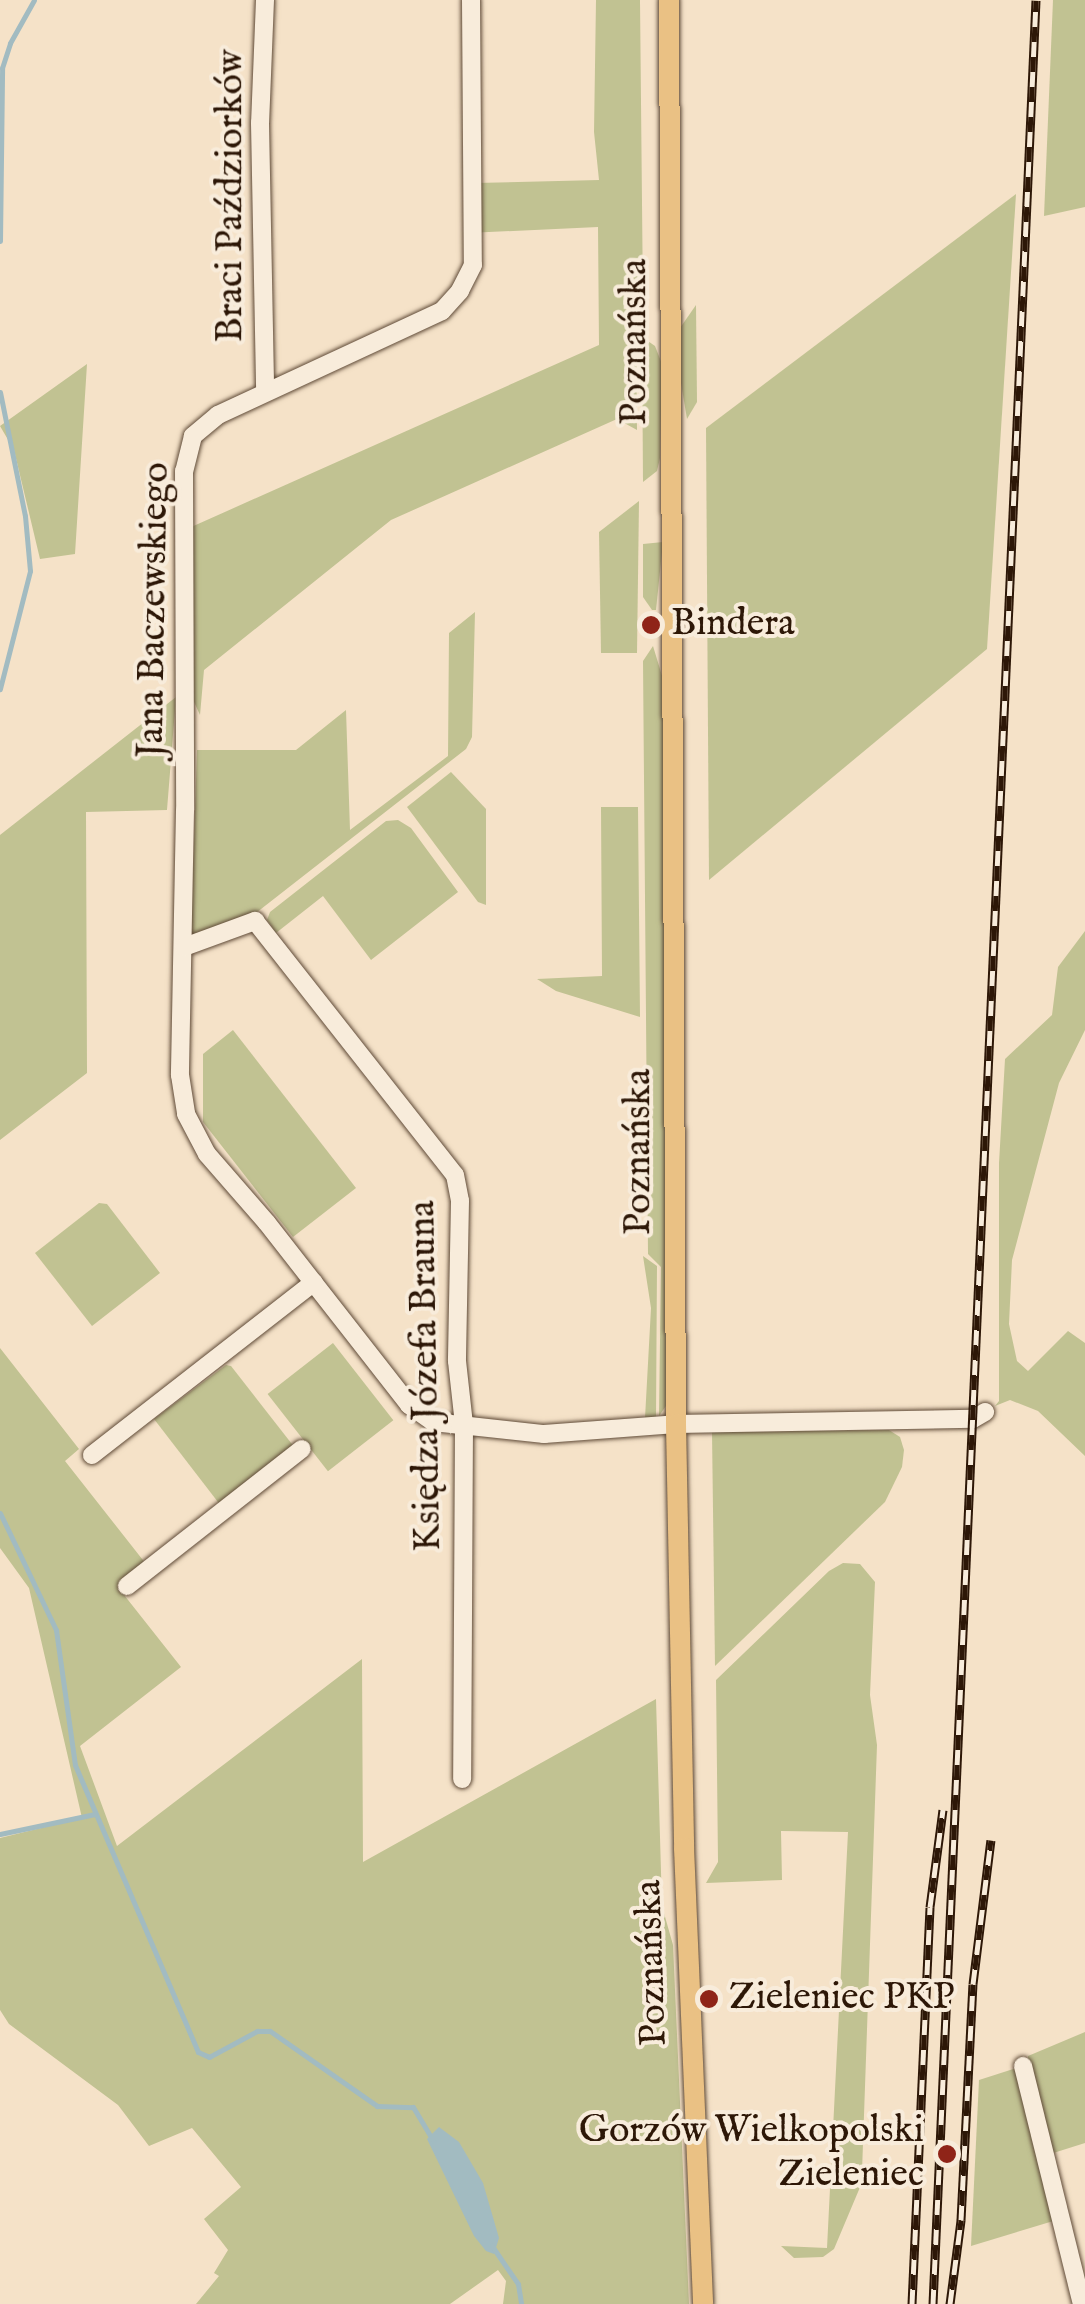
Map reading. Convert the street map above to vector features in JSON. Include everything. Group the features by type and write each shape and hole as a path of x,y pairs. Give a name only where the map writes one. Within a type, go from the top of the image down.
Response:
{"main road":[{"name":"Poznańska","path":"669,0 676,1424 688,1984 703,2304"}],"street":[{"name":"Braci Paździorków","path":"264,0 260,123 265,392"},
{"name":"Jana Baczewskiego","path":"471,0 472,265 460,291 442,311 218,415 193,436 184,471 184,947 180,1074 186,1114 207,1154 409,1404 433,1422 544,1434 676,1424 979,1415"},
{"name":"Księdza Józefa Brauna","path":"184,947 255,921 455,1175 460,1201 457,1362 464,1424 462,1779"},
{"path":"92,1455 314,1282"},
{"path":"127,1586 302,1449"},
{"path":"1023,2066 1082,2304"}],"green space":[{"path":"596,0 640,0 643,303 636,331 637,430 617,419 391,520 204,670 200,715 190,693 189,528 599,345 598,227 468,233 475,183 599,180 594,132"},
{"path":"1053,0 1085,0 1085,207 1044,216"},
{"path":"1016,194 987,649 709,880 706,428"},
{"path":"696,305 697,402 687,419 680,377 680,328"},
{"path":"642,337 655,346 662,364 660,458 657,471 643,482"},
{"path":"87,364 75,554 40,559 14,450 0,426"},
{"path":"639,501 637,653 601,653 599,532"},
{"path":"663,542 656,610 652,610 643,597 643,544"},
{"path":"475,612 472,737 466,749 247,920 191,935 197,750 296,750 346,710 350,830 448,756 449,633"},
{"path":"653,646 663,679 668,1403 659,1416 661,1267 648,1254 643,661"},
{"path":"176,697 167,810 86,812 87,1073 0,1140 0,835"},
{"path":"451,772 486,809 486,905 478,902 407,807"},
{"path":"601,807 638,807 640,1017 556,991 537,979 602,976"},
{"path":"398,820 411,828 458,892 371,960 323,896 276,933 267,920 270,912 386,821"},
{"path":"1085,931 1085,1030 1059,1083 1012,1260 1009,1324 1017,1361 1028,1371 1068,1331 1085,1343 1085,1456 1038,1411 1010,1400 995,1406 999,1401 999,1163 1005,1059 1052,1015 1058,967"},
{"path":"233,1030 356,1188 293,1237 203,1122 203,1054"},
{"path":"99,1203 107,1204 160,1273 92,1326 35,1253"},
{"path":"643,1256 657,1266 656,1418 645,1418 651,1308"},
{"path":"333,1343 393,1420 328,1471 268,1394"},
{"path":"0,1348 79,1449 65,1461 146,1564 117,1586 181,1667 80,1746 117,1846 362,1659 363,1862 656,1699 662,1906 673,1945 689,2304 503,2304 506,2281 498,2270 450,2304 196,2304 219,2276 214,2273 228,2250 204,2219 241,2187 192,2128 149,2146 118,2105 9,2024 0,2010 0,1838 82,1818 29,1588 0,1548"},
{"path":"226,1365 231,1366 295,1448 221,1506 154,1419"},
{"path":"889,1430 900,1437 904,1450 902,1467 885,1502 715,1666 712,1432"},
{"path":"843,1563 860,1564 875,1582 870,1695 877,1745 862,2172 866,2173 834,2249 823,2257 794,2258 781,2246 827,2248 848,1832 781,1831 782,1880 706,1883 718,1862 716,1680 829,1571"},
{"path":"1085,2032 1085,2143 1047,2155 1029,2081 1028,2056"},
{"path":"1023,2066 1060,2219 971,2246 979,2080"}],"water":[{"path":"439,2127 459,2142 483,2183 499,2238 494,2254 486,2251 474,2236 427,2139"}],"waterway":[{"path":"0,241 2,68 10,43 34,0"},
{"path":"0,392 25,516 30,571 0,689"},
{"path":"0,1513 56,1630 75,1765 198,2052 209,2057 257,2031 270,2031 377,2106 413,2107 433,2140"},
{"path":"0,1834 95,1814"},
{"path":"492,2246 518,2284 521,2304"}],"railway":[{"path":"933,2304 1036,0"},
{"path":"912,2304 930,1907 943,1810"},
{"path":"950,2304 961,2220 973,1984 991,1840"}],"place":[{"name":"Bindera","path":"651,625"},
{"name":"Zieleniec PKP","path":"709,1999"},
{"name":"Gorzów Wielkopolski Zieleniec","path":"947,2154"}]}
